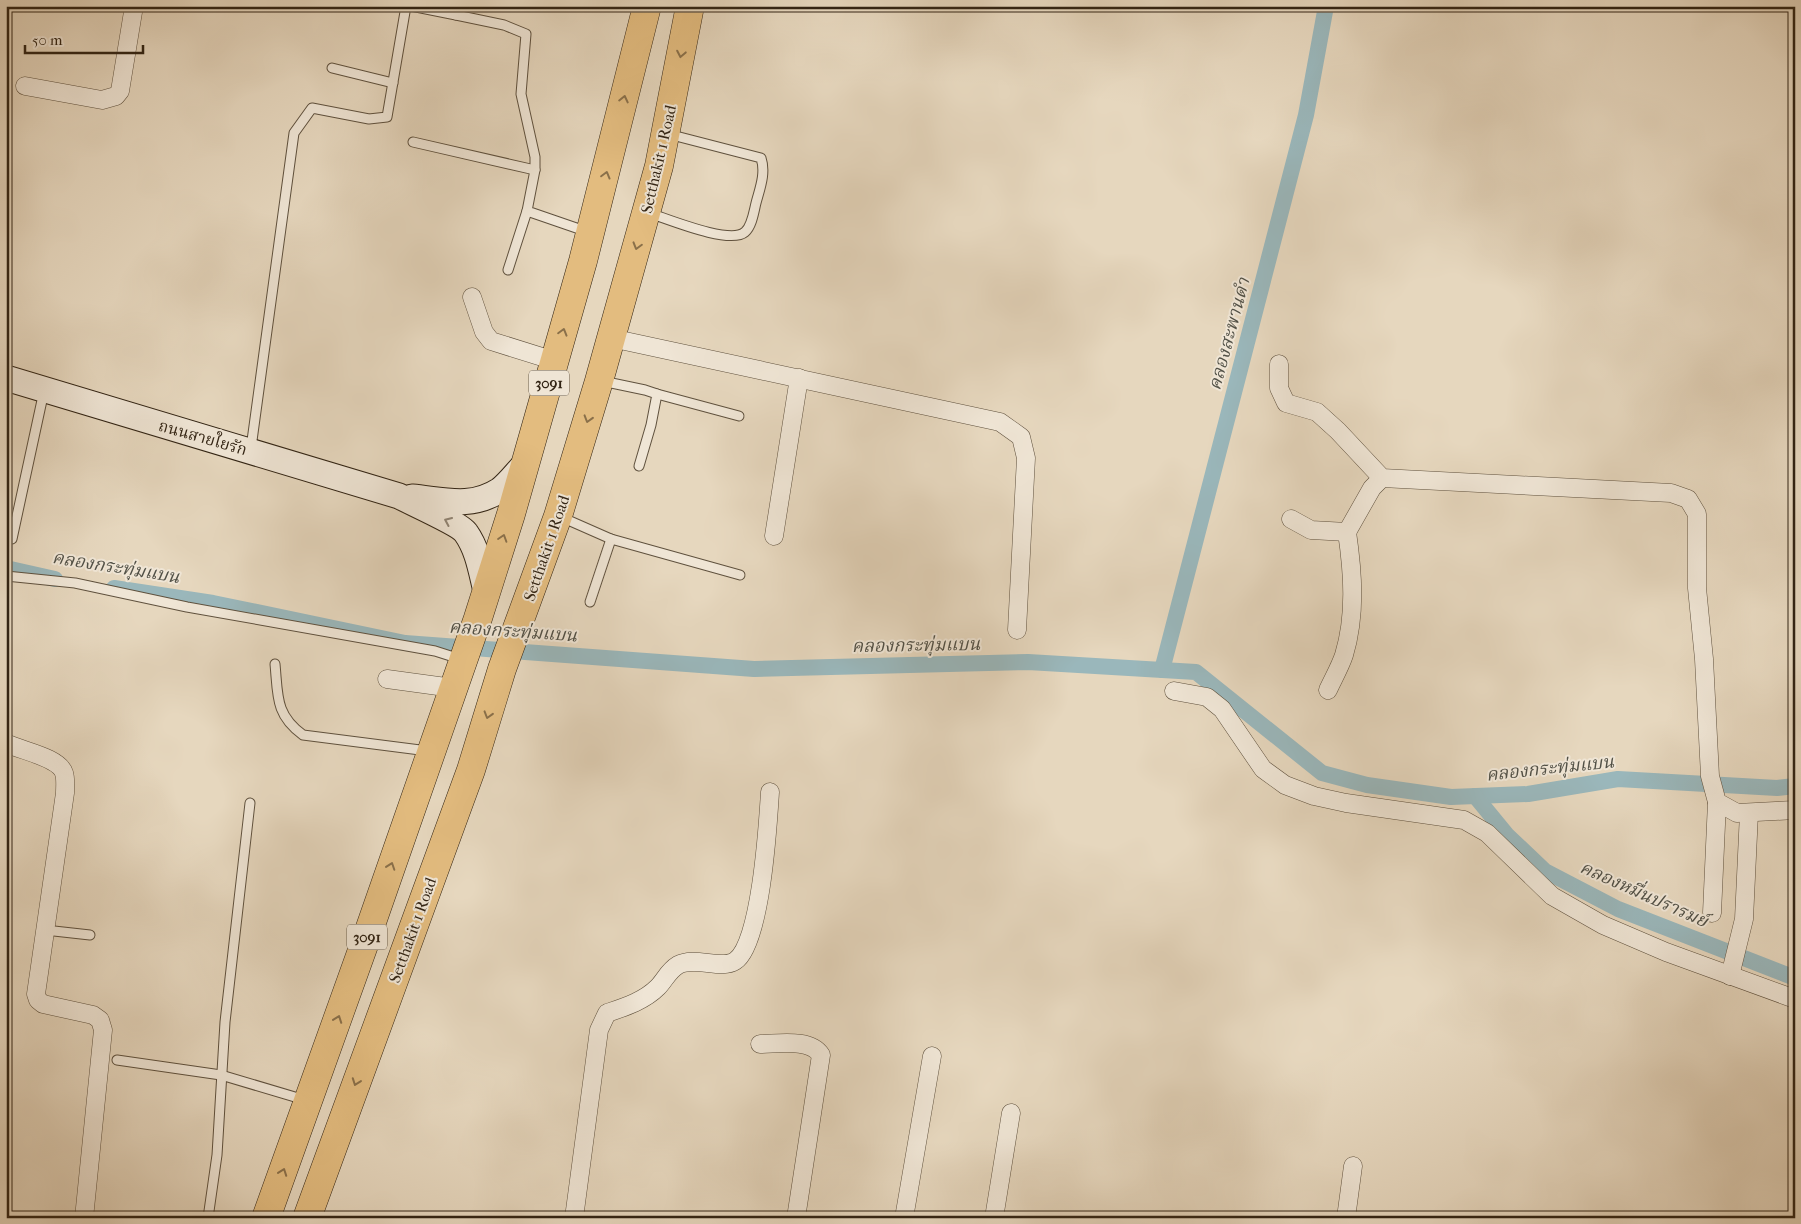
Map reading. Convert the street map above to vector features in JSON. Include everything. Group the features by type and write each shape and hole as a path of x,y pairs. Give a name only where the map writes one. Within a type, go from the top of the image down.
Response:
{"main road":[{"name":"3091","path":"266,1218 478,618 525,464 591,233 646,6"},
{"name":"Setthakit 1 Road","path":"307,1218 471,770 502,669 558,516 599,381 660,166 690,6"}],"street":[{"path":"25,86 102,100 116,96 120,91 134,6"},
{"path":"472,297 484,332 491,341 555,361"},
{"path":"611,338 1000,422 1021,437 1026,458 1017,630"},
{"path":"1279,364 1279,388 1286,403 1317,412 1338,431 1382,478 1671,493 1688,499 1697,514 1697,588 1704,659 1710,776 1716,799 1712,913"},
{"name":"ถนนสายใยรัก","path":"6,378 399,496 454,523 465,531 476,550 486,591"},
{"path":"774,536 799,378"},
{"name":"ถนนสายใยรัก","path":"399,496 462,504 483,498 501,489 525,464"},
{"path":"1328,690 1344,656 1350,628 1352,568 1347,532 1372,488 1382,478"},
{"path":"1291,519 1311,530 1347,532"},
{"path":"387,679 453,688"},
{"path":"1174,691 1207,697 1222,709 1263,769 1286,786 1314,796 1346,803 1464,820 1487,833 1552,896 1602,925 1666,952 1732,970 1795,999"},
{"path":"6,743 50,759 61,766 65,775 65,793 37,984 38,1000 43,1004 93,1015 100,1020 103,1030 84,1218"},
{"path":"574,1218 600,1030 607,1013 640,1001 658,987 666,974 679,965 692,961 727,963 735,961 742,953 750,940 765,857 770,792"},
{"path":"1716,799 1737,813 1795,810"},
{"path":"1732,970 1738,948 1746,896 1749,813"},
{"path":"760,1044 806,1044 817,1049 820,1055 796,1218"},
{"path":"904,1218 932,1056"},
{"path":"994,1218 1011,1113"},
{"path":"1346,1218 1353,1166"}],"lane":[{"path":"250,451 294,133 312,108 369,119 387,117 406,6"},
{"path":"411,6 457,11 526,34 521,94 535,157 535,170 527,211 508,270"},
{"path":"332,68 392,83"},
{"path":"646,212 722,236 736,237 746,231 751,222 763,177 764,166 761,158 666,134"},
{"path":"413,142 535,170"},
{"path":"527,211 591,233"},
{"path":"599,381 645,390 739,416"},
{"path":"12,540 44,390"},
{"path":"639,466 651,425 657,394"},
{"path":"558,516 611,539 740,575"},
{"path":"590,602 611,539"},
{"path":"6,576 75,583 187,607 435,651 463,658"},
{"path":"275,664 279,704 289,725 303,735 430,751"},
{"path":"208,1218 216,1155 221,1076 250,803"},
{"path":"45,930 90,935"},
{"path":"117,1060 221,1076 308,1101"}],"waterway":[{"name":"คลองสะพานดำ","path":"1162,670 1306,115 1326,6"},
{"name":"คลองกระทุ่มแบน","path":"6,568 55,579"},
{"name":"คลองกระทุ่มแบน","path":"114,588 213,603 405,643 754,669 1028,662 1196,672 1322,773 1367,785 1451,797 1528,794 1618,779 1777,788 1795,786"},
{"name":"คลองหมื่นปรารมย์","path":"1475,796 1507,835 1545,871 1618,909 1795,978"}]}
